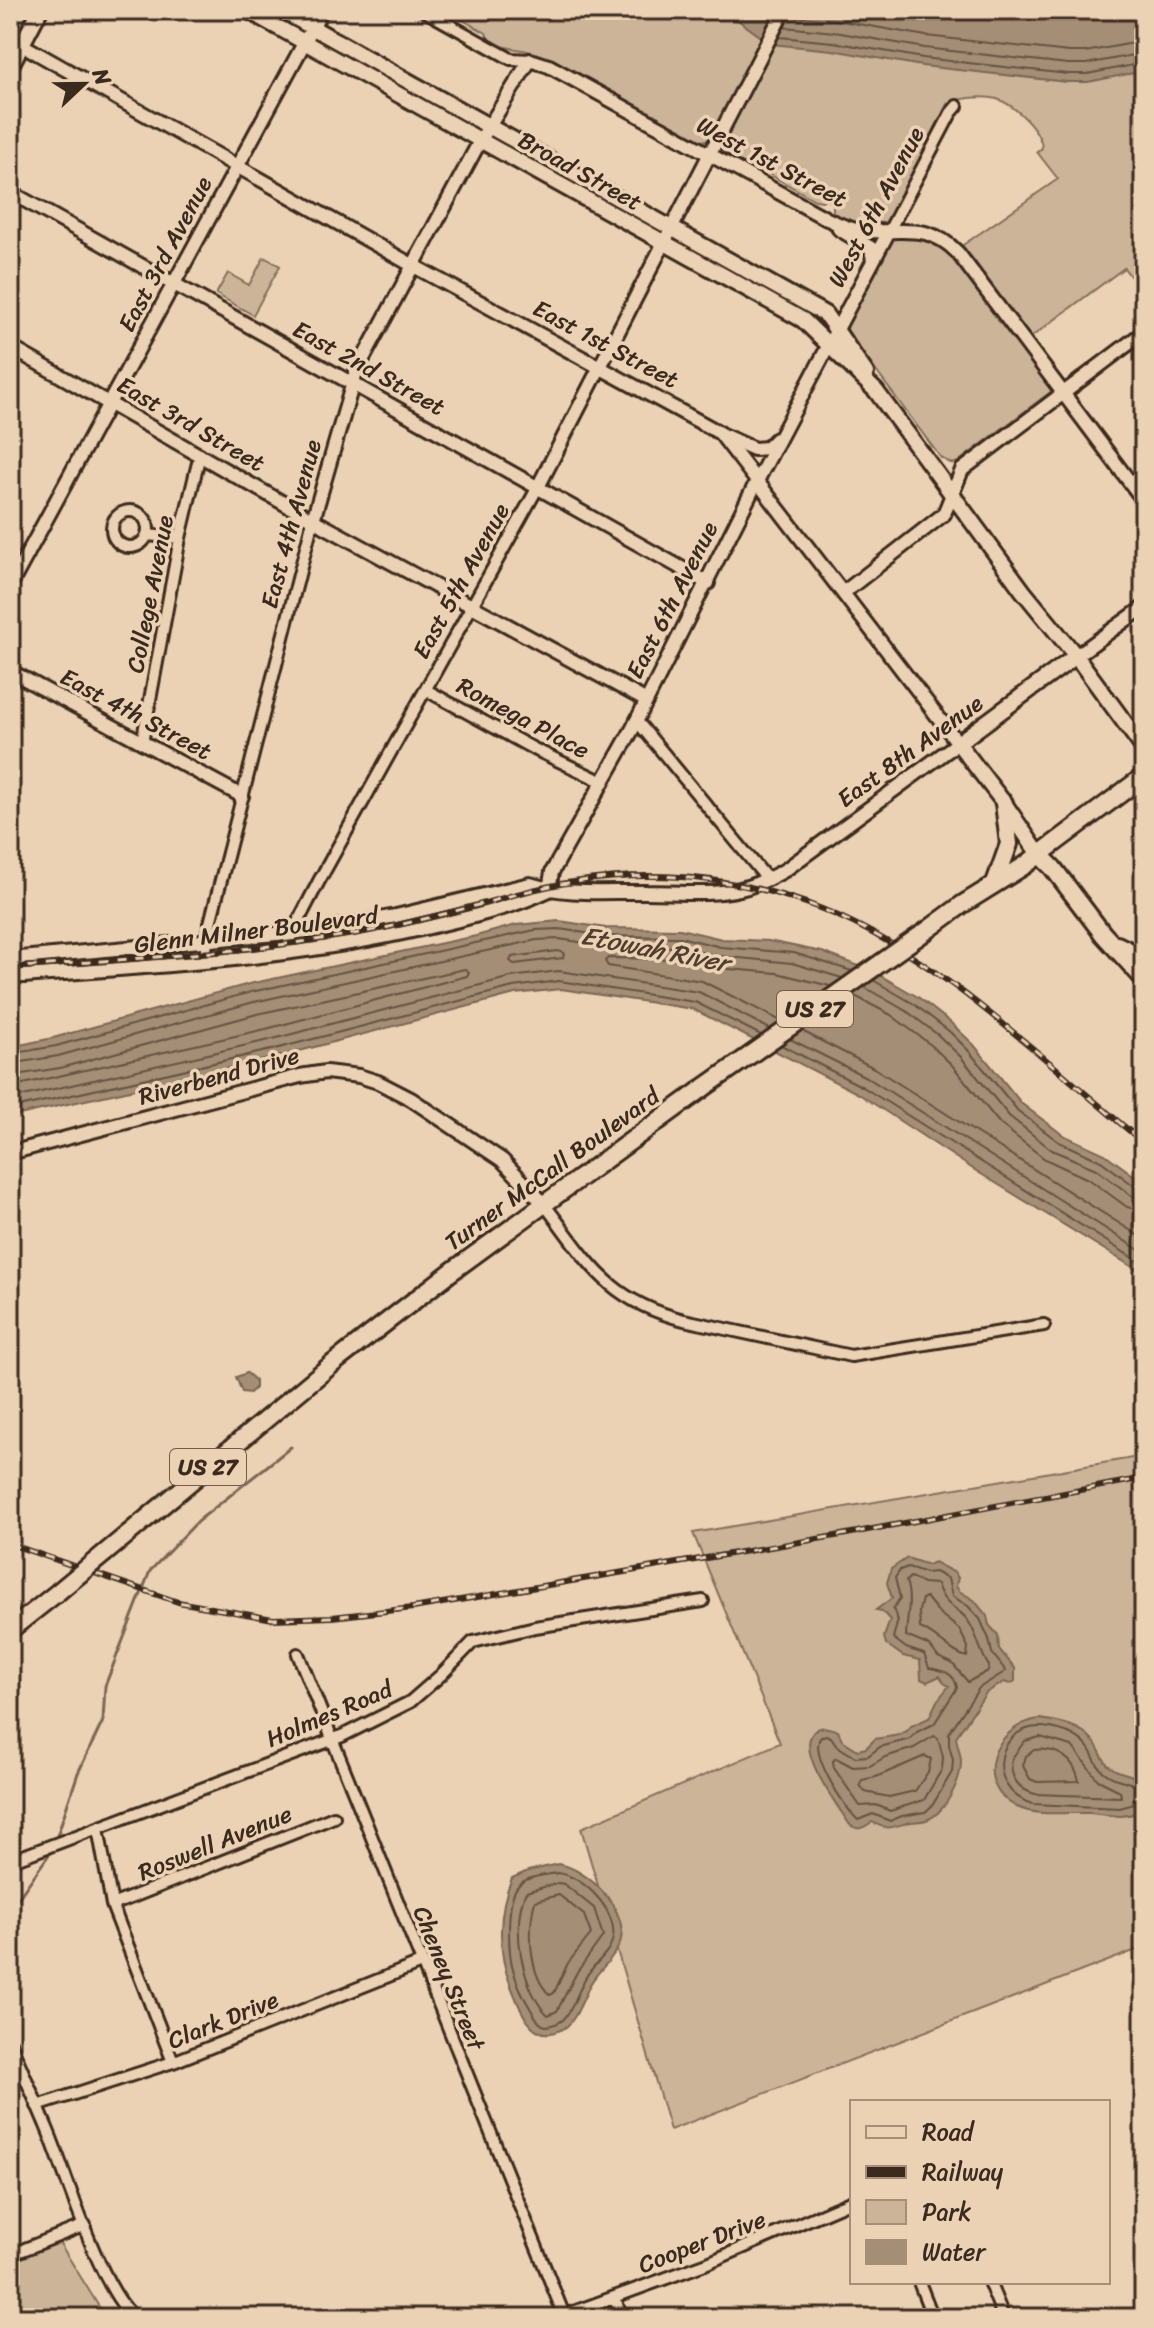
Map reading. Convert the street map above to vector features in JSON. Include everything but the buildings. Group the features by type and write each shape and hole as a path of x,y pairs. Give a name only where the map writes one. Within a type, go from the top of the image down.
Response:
{"main road":[{"path":"10,67 16,41 40,10"},
{"name":"Broad Street","path":"247,10 803,320 876,391"},
{"name":"Broad Street","path":"281,10 825,314 861,363 876,391 1144,749"},
{"name":"East 8th Avenue","path":"958,743 1076,656"},
{"name":"East 1st Street","path":"958,743 1038,853"},
{"name":"Turner McCall Boulevard","path":"10,1630 331,1365 451,1272 702,1089 995,883 1024,866 1144,776"},
{"path":"995,883 1009,844 1004,803"},
{"path":"1038,853 1144,979"},
{"path":"1113,943 1144,958"}],"street":[{"name":"East 3rd Avenue","path":"10,586 322,10"},
{"name":"West 1st Street","path":"423,10 511,59 542,62 827,219 855,229 933,234 950,244 1144,501"},
{"name":"East 5th Avenue","path":"285,953 292,933 538,487 784,10"},
{"name":"East 1st Street","path":"16,41 412,265 720,433 958,743"},
{"name":"East 4th Avenue","path":"205,961 242,796 313,520 352,384 480,141 530,60"},
{"name":"West 6th Avenue","path":"837,330 957,106"},
{"name":"East 2nd Street","path":"10,192 708,583"},
{"path":"827,219 846,235 871,248 873,261"},
{"name":"East 6th Avenue","path":"549,890 552,872 636,720 837,330"},
{"path":"843,593 944,514 962,470 1144,332"},
{"name":"East 3rd Street","path":"10,347 313,520 473,604 645,700"},
{"path":"720,433 754,449 763,449 770,446 793,418"},
{"name":"College Avenue","path":"142,743 180,538 200,454"},
{"path":"147,535 180,538"},
{"path":"1076,656 1144,607"},
{"name":"East 4th Street","path":"10,671 242,796"},
{"name":"Romega Place","path":"426,690 532,748 603,782"},
{"path":"636,720 768,880"},
{"name":"East 8th Avenue","path":"768,880 958,743"},
{"name":"Glenn Milner Boulevard","path":"10,959 292,933 396,916 530,884 549,890 728,891 768,880"},
{"name":"Glenn Milner Boulevard","path":"10,977 285,953 377,939 524,902 549,890"},
{"name":"Riverbend Drive","path":"10,1153 300,1076 326,1072 347,1074 378,1082 463,1133 502,1160 545,1205"},
{"path":"545,1205 603,1280 627,1299 658,1313 684,1320 851,1356 1044,1325"},
{"name":"Holmes Road","path":"10,1861 342,1736 410,1702 473,1642 535,1627 703,1601"},
{"name":"Cheney Street","path":"298,1654 560,2316"},
{"name":"Roswell Avenue","path":"112,1905 334,1817"},
{"path":"98,1828 112,1905 173,2062"},
{"name":"Clark Drive","path":"37,2106 173,2062 421,1963"},
{"path":"10,2042 112,2289 124,2310 136,2318"},
{"name":"Cooper Drive","path":"560,2316 759,2243 850,2202"},
{"path":"10,2255 85,2225"},
{"path":"920,2284 933,2318"},
{"path":"990,2284 1004,2318"},
{"path":"615,2297 621,2318"}],"green space":[{"path":"434,10 868,10 1144,38 1144,294 1124,268 1030,338 972,258 960,247 1058,179 1037,152 1042,148 1041,141 1032,126 997,99 972,98 947,104 888,223 859,226 833,213 833,203 825,199 815,200 756,167 737,161 727,154 724,145 705,140 700,143 540,55 490,42 486,33 450,13 442,15"},
{"path":"919,236 937,243 955,256 1053,390 952,464 941,458 850,336 846,326 892,237"},
{"path":"264,257 280,266 253,315 216,294 228,273 249,285"},
{"path":"1144,1456 1144,1947 670,2130 581,1828 780,1743 693,1533"},
{"path":"56,2237 106,2318 10,2318 10,2255"}],"water":[{"path":"724,10 1144,10 1144,71 1088,82 1067,82 922,66 832,50 771,44"},
{"name":"Etowah River","path":"559,921 606,928 680,929 722,939 769,941 822,952 872,971 918,997 974,1045 1022,1104 1063,1135 1105,1154 1144,1183 1144,1274 973,1169 859,1094 693,1009 561,989 515,994 273,1058 10,1117 10,1047 249,984 516,925"},
{"path":"247,1373 255,1380 255,1388 250,1393 242,1392 236,1377"},
{"path":"907,1558 928,1565 934,1562 955,1573 959,1591 974,1600 998,1635 999,1649 1015,1668 1015,1681 1010,1684 1004,1682 986,1693 956,1737 961,1759 955,1787 933,1817 890,1827 872,1822 856,1828 850,1825 815,1768 809,1745 813,1732 830,1728 838,1731 842,1740 858,1750 866,1748 875,1739 899,1735 929,1718 949,1686 940,1676 927,1682 921,1679 920,1660 903,1656 886,1644 884,1637 890,1620 882,1611 876,1610 892,1598 887,1583 891,1569"},
{"path":"1039,1719 1063,1723 1084,1732 1095,1743 1108,1765 1138,1779 1144,1790 1139,1811 1121,1816 1043,1813 1017,1807 1003,1797 995,1785 992,1771 1000,1744 1010,1732"},
{"path":"558,1864 581,1874 604,1893 613,1905 622,1931 617,1949 591,1983 571,2022 560,2030 543,2033 536,2030 525,2017 506,1973 501,1946 502,1918 512,1878"}],"waterway":[{"path":"57,1836 78,1773 103,1721 105,1686 150,1571 198,1521 291,1447"},
{"path":"10,1910 50,1853"}],"railway":[{"path":"10,968 217,952 341,936 410,922 550,886 606,878 669,877 731,883 822,909 909,954 1030,1046 1144,1143"},
{"path":"10,1544 178,1602 273,1619 332,1617 413,1608 841,1535 1144,1478"}]}
